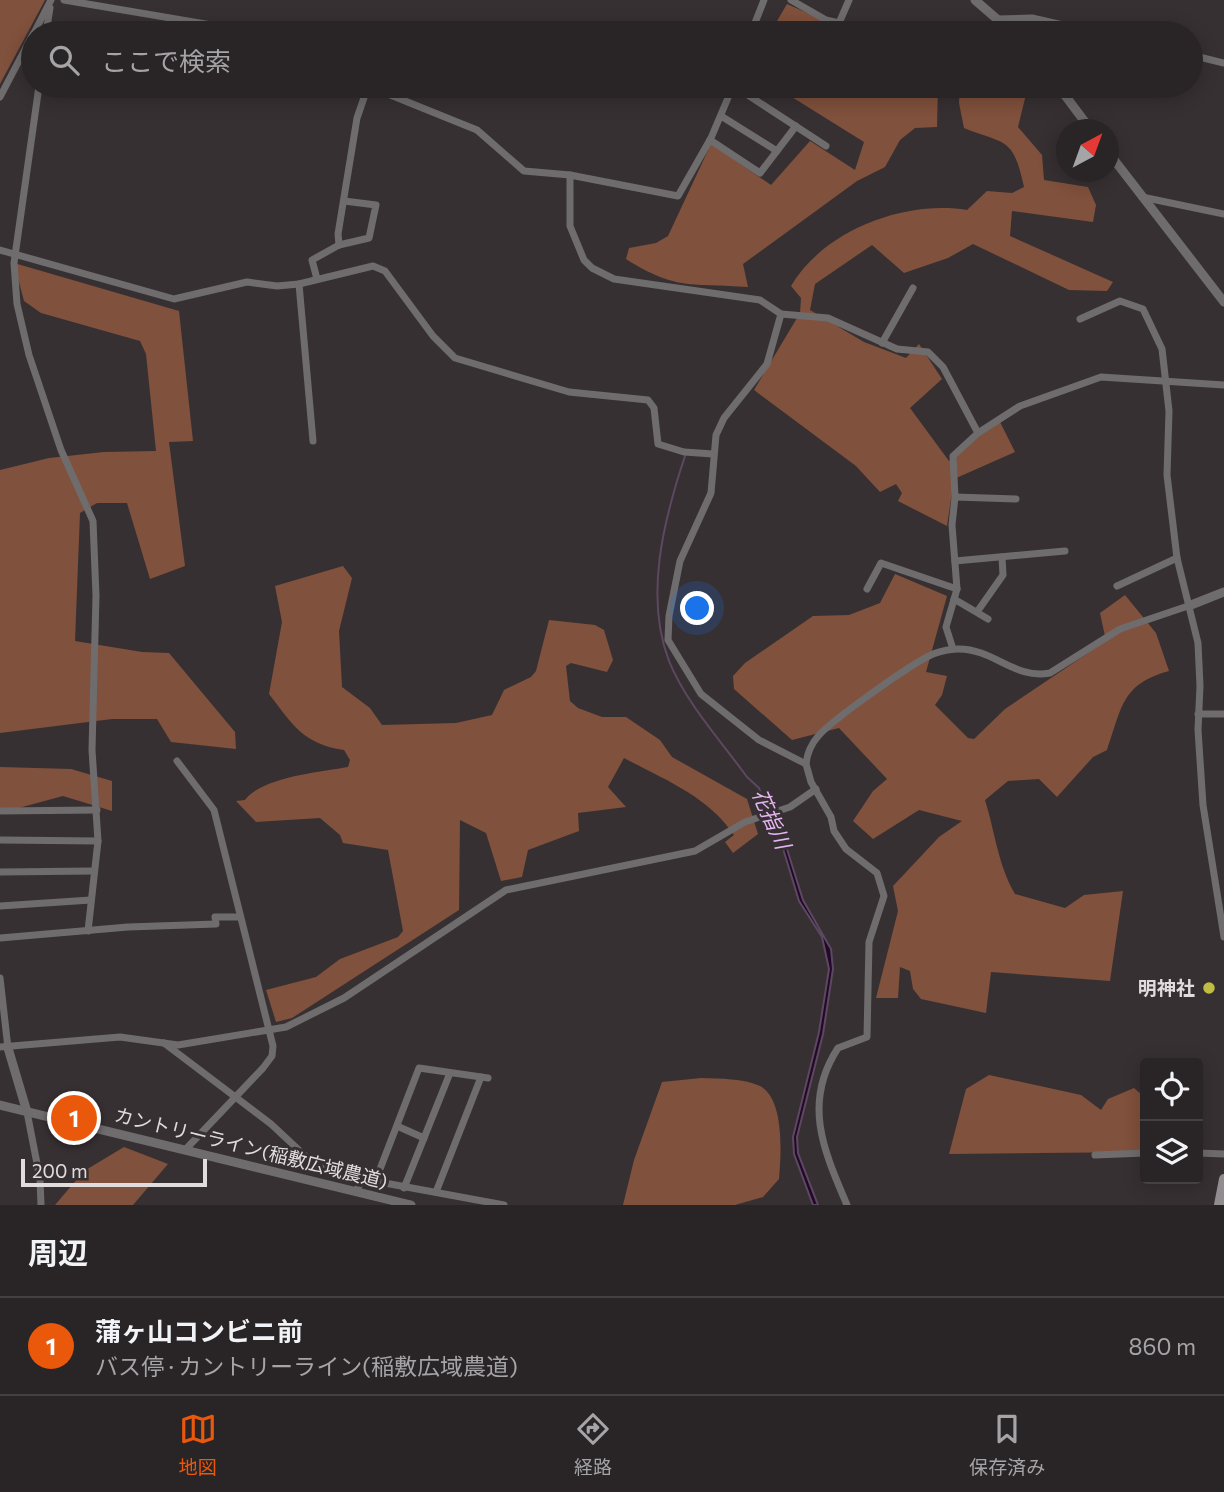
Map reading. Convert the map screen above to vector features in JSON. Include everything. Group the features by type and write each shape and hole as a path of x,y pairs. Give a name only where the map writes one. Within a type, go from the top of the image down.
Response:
{"main road":[{"path":"1219,1205 1224,1179"}],"street":[{"path":"40,21 51,0 48,21"},
{"path":"64,0 188,21"},
{"path":"756,21 764,0"},
{"path":"791,0 830,21"},
{"path":"840,21 849,0"},
{"path":"975,0 998,19 1032,18 1045,21"},
{"path":"0,97 21,57"},
{"path":"1203,58 1224,63"},
{"path":"36,98 14,254 17,304 29,355 61,450 93,521 96,596 92,750 98,841 88,931"},
{"path":"339,245 357,118 364,98"},
{"path":"398,98 477,130 524,171 570,175 678,196 710,140 728,98"},
{"path":"752,98 826,146"},
{"path":"1067,98 1083,119"},
{"path":"721,116 777,152"},
{"path":"710,140 760,173 796,126"},
{"path":"1119,167 1224,302"},
{"path":"570,175 570,226 584,260 592,268 614,279 760,300 781,314 828,318 903,351 928,352 951,381 978,433"},
{"path":"1142,197 1224,214"},
{"path":"317,279 312,260 339,245 369,238 376,205 344,201"},
{"path":"0,250 174,299 247,282 277,286 299,284 373,266 385,271 433,336 455,358 569,392 648,400 654,408 658,444 684,452 713,454"},
{"path":"299,284 313,441"},
{"path":"882,342 913,288"},
{"path":"1080,319 1120,301 1143,309 1162,349 1169,411 1167,475 1177,558 1191,605 1198,643 1198,714 1203,805 1224,937"},
{"path":"781,314 767,364 724,418 713,454 711,493 680,561 669,616 668,640 701,694 759,740 806,764"},
{"path":"953,649 946,627 957,589 951,525 955,497 953,456 978,433 1020,406 1101,377 1166,379 1224,385"},
{"path":"955,497 1016,499"},
{"path":"955,561 1065,551"},
{"path":"977,612 1003,575 1002,557"},
{"path":"1117,586 1177,558"},
{"path":"867,589 881,563 957,589"},
{"path":"847,1205 817,1122 820,1100 838,1048 867,1037 869,942 884,896 877,873 846,849 816,789 806,764 812,745 827,727 925,658 953,649 986,654 1024,674 1041,675 1057,669 1120,629 1224,592"},
{"path":"954,598 988,619"},
{"path":"1198,714 1224,713"},
{"path":"177,761 214,810 252,973 270,1031 272,1056 185,1150"},
{"path":"4,1048 120,1037 192,1044 286,1027 344,998 506,890 695,851 744,822 790,807 816,789"},
{"path":"0,811 97,810"},
{"path":"0,840 98,841"},
{"path":"0,872 94,871"},
{"path":"0,905 91,900"},
{"path":"0,938 216,924 215,917 239,917"},
{"path":"0,978 4,1048 27,1112 40,1179 41,1205"},
{"path":"164,1043 271,1124 317,1167 404,1188 504,1205"},
{"path":"375,1182 419,1068 485,1078 436,1192"},
{"path":"404,1188 450,1073"},
{"name":"カントリーライン(稲敷広域農道)","path":"0,1105 411,1205"},
{"path":"397,1126 424,1138"},
{"path":"1095,1155 1140,1153"},
{"path":"1203,1153 1224,1154"},
{"path":"356,1191 363,1179"}],"shaded area":[{"path":"0,0 45,0 34,21 21,21 21,45 0,84"},
{"path":"787,4 826,21 777,21"},
{"path":"793,98 938,98 937,127 915,128 900,140 885,167 857,181 743,264 748,287 685,284 658,276 626,259 629,248 656,243 668,236 711,144 771,185 810,141 855,170 864,142"},
{"path":"959,98 1025,98 1018,127 1042,155 1044,180 1088,187 1096,205 1093,222 1012,211 1010,236 1113,282 1107,291 1069,290 973,244 948,258 904,273 872,245 815,284 810,310 864,342 906,358 919,344 942,379 910,408 949,461 999,420 1015,452 954,479 947,526 898,501 902,493 896,484 880,492 856,466 754,390 800,313 801,298 791,286 805,266 824,249 868,223 893,215 943,208 967,210 987,191 1012,193 1024,187 1016,159 1006,145 964,128"},
{"path":"14,263 179,311 193,441 169,442 185,566 150,579 127,503 97,503 80,513 75,641 142,652 169,653 235,732 236,749 171,742 157,719 112,719 0,733 0,470 49,458 104,452 156,451 146,354 140,341 41,313 24,301"},
{"path":"343,566 352,578 339,631 342,687 370,708 382,725 456,723 492,715 504,690 531,677 536,671 549,620 595,625 604,630 613,660 607,672 571,663 566,666 570,701 578,708 602,717 626,717 660,740 672,757 747,799 758,834 733,853 725,842 734,835 711,809 669,781 624,758 608,787 626,807 578,813 579,831 528,850 522,877 501,881 486,833 460,820 459,910 292,1018 276,1022 266,990 316,977 340,959 398,937 403,931 388,850 343,843 340,835 320,818 256,822 236,801 245,800 253,792 278,781 348,767 350,760 344,750 309,738 292,724 269,694 282,622 275,586"},
{"path":"895,574 947,596 926,672 947,676 942,695 935,705 968,738 974,739 1005,709 1106,641 1100,613 1125,595 1156,633 1169,671 1153,676 1132,691 1121,710 1107,750 1093,757 1057,797 1039,779 1008,781 985,800 1001,860 1015,894 1065,908 1084,895 1123,891 1110,981 991,972 986,1013 921,999 913,989 910,971 900,967 898,998 876,998 898,911 893,886 939,837 962,821 919,810 873,839 853,821 873,791 887,779 839,728 792,740 734,689 733,676 745,663 813,616 849,615 880,603"},
{"path":"0,767 71,769 112,781 112,811 63,796 0,813"},
{"name":"花指川","path":"781,830 803,900 831,949 833,969 823,1034 797,1137 798,1153 818,1205 813,1205 794,1154 793,1137 819,1032 829,969 822,937 799,901 778,832"},
{"path":"989,1075 1081,1095 1101,1110 1108,1099 1134,1088 1140,1093 1140,1152 949,1154 966,1089"},
{"path":"701,1078 746,1082 760,1086 768,1093 778,1115 780,1129 779,1179 763,1197 735,1205 623,1205 634,1160 662,1082"},
{"path":"124,1147 168,1164 133,1205 55,1205 84,1171"}],"waterway":[{"name":"花指川","path":"685,456 670,505 660,558 658,610 662,636 669,661 685,692 747,777 759,788 769,813"},
{"name":"花指川","path":"772,817 780,831"}],"place":[{"name":"明神社","path":"1209,988"},
{"name":"蒲ヶ山コンビニ前","path":"74,1118"}]}
